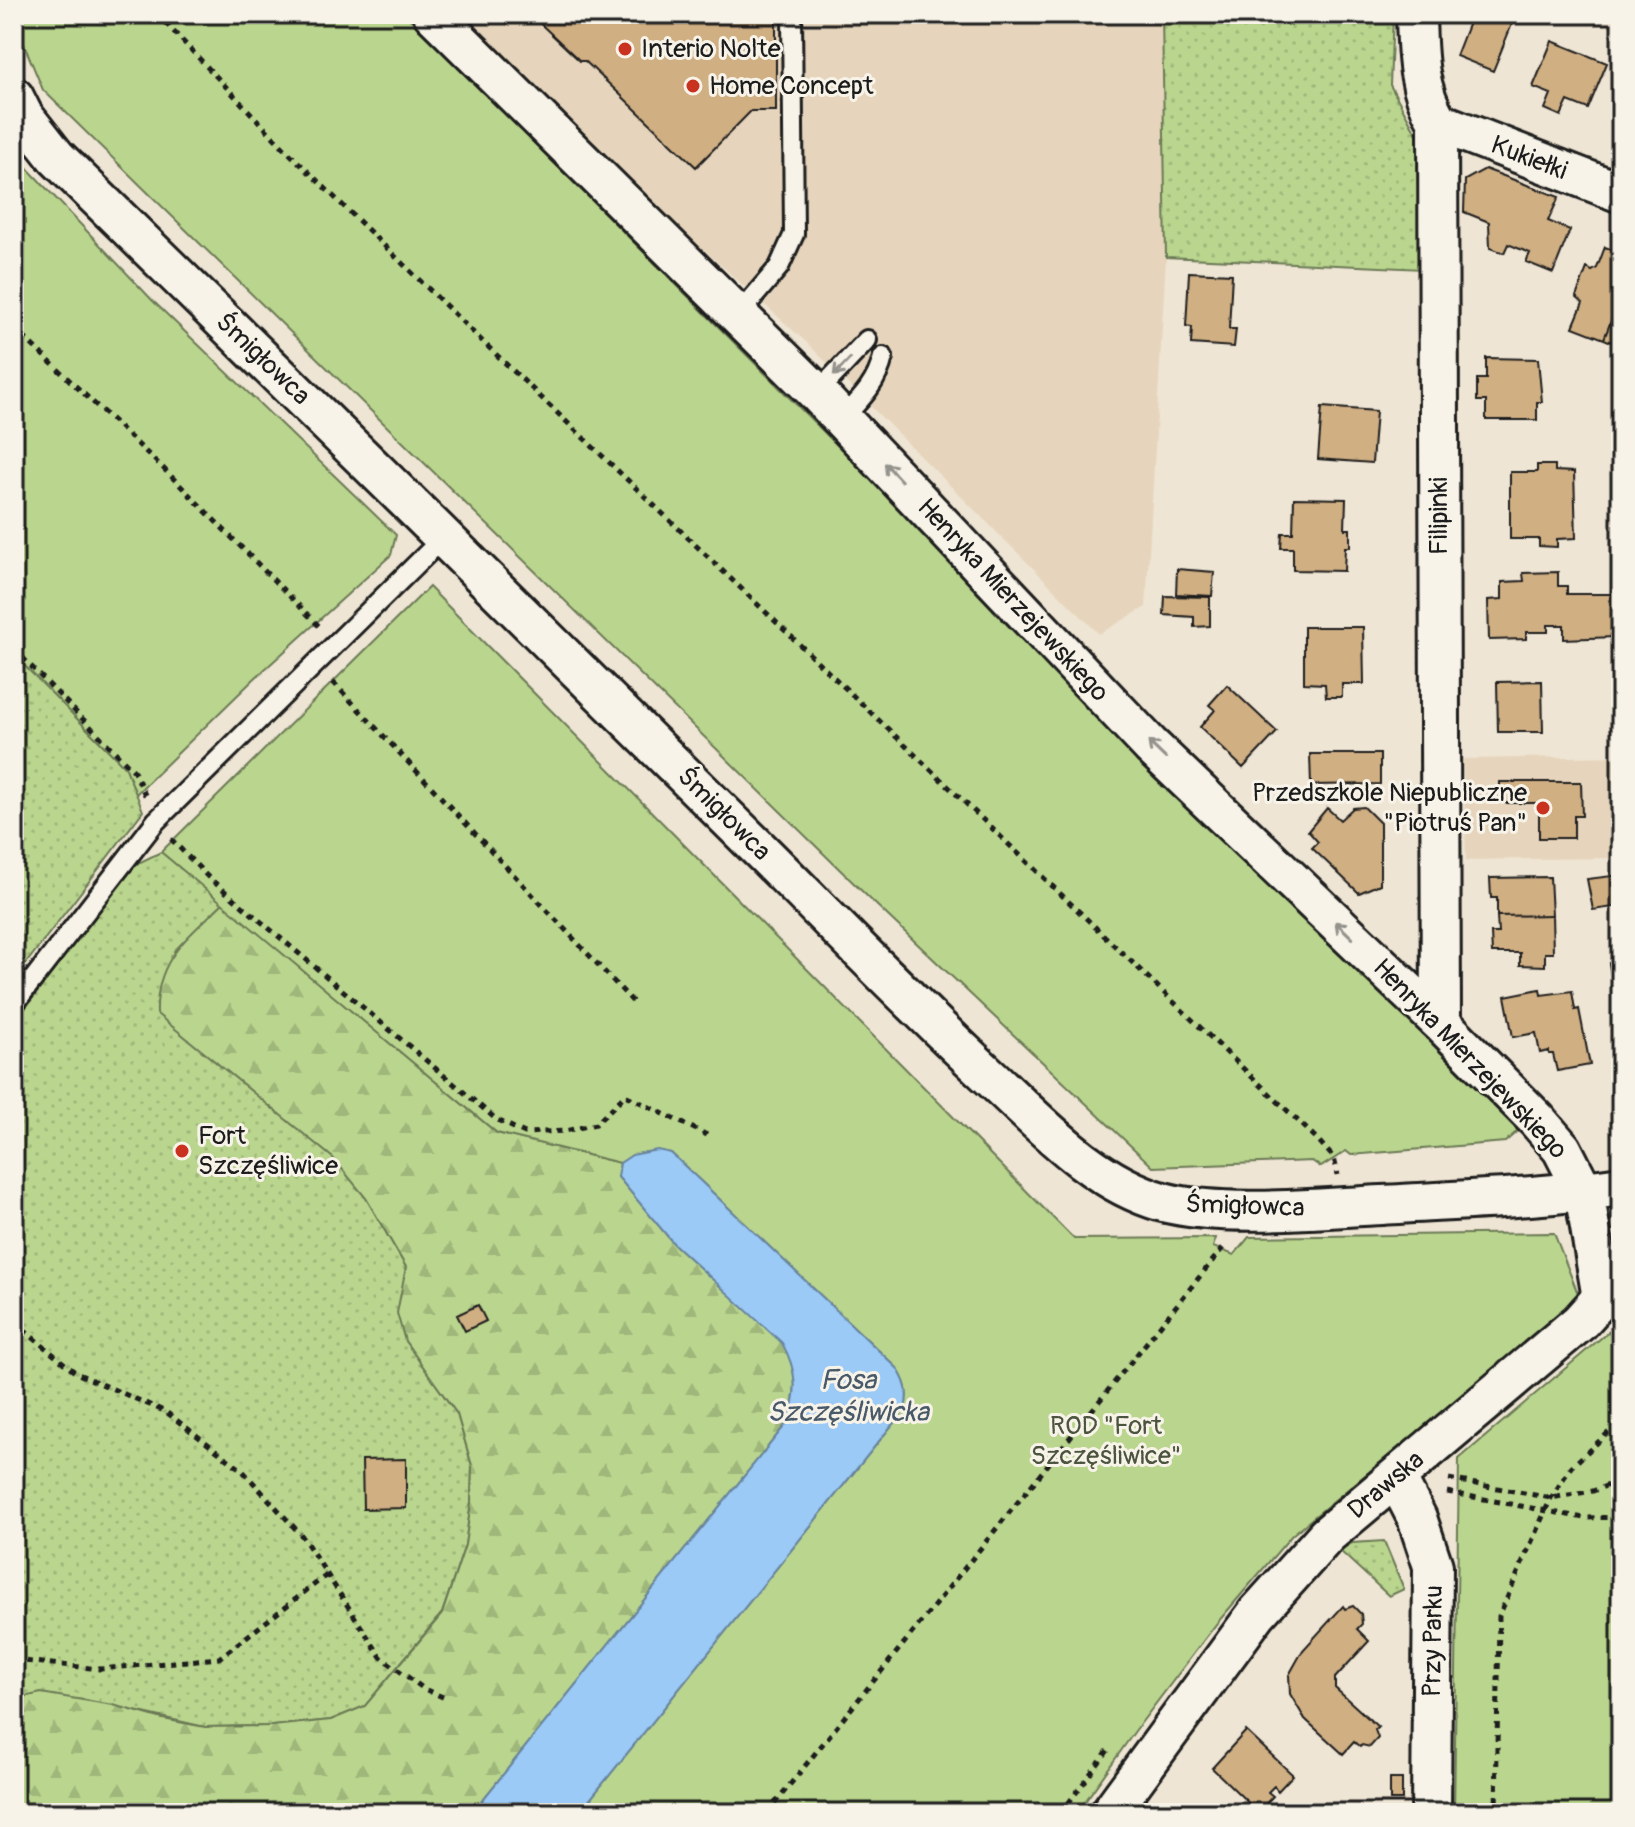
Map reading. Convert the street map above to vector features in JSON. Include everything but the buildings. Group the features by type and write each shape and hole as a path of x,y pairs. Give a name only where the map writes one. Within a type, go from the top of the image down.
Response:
{"street":[{"name":"Henryka Mierzejewskiego","path":"433,14 739,314 1151,746 1441,1023 1562,1149 1584,1192"},
{"name":"Filipinki","path":"1416,14 1418,68 1423,91 1438,122 1441,1023"},
{"name":"Śmigłowca","path":"14,97 23,115 56,157 950,1039 1070,1151 1114,1181 1164,1202 1230,1209 1297,1210 1584,1192"},
{"name":"Kukiełki","path":"1438,122 1621,193"},
{"path":"1584,1192 1621,1186"},
{"name":"Drawska","path":"1110,1813 1248,1625 1291,1572 1327,1535 1580,1322 1598,1302 1601,1282 1584,1192"},
{"name":"Przy Parku","path":"1396,1477 1417,1518 1433,1566 1431,1813"}],"lane":[{"path":"739,314 779,267 794,234 792,14"},
{"path":"837,414 867,340"},
{"path":"837,414 871,388 883,357"},
{"path":"14,1004 156,821 444,537"}],"path":[{"path":"157,14 306,170 1334,1158"},
{"path":"14,328 163,468 316,623"},
{"path":"14,649 134,771 142,788"},
{"path":"333,682 633,1002"},
{"path":"172,841 208,877 497,1120 525,1133 565,1131 596,1124 625,1095 707,1135"},
{"path":"767,1813 1191,1285 1223,1251"},
{"path":"14,1322 76,1373 166,1412 242,1470 302,1536 381,1657 424,1689 445,1698"},
{"path":"1496,1813 1499,1616 1551,1498 1571,1467 1621,1421"},
{"path":"1449,1479 1551,1498 1593,1491 1621,1480"},
{"path":"1447,1492 1584,1518 1621,1517"},
{"path":"14,1660 100,1669 219,1658 328,1574"}],"shaded area":[{"path":"460,14 1162,14 1166,257 1146,607 1099,634 806,342 693,240"},
{"name":"Przedszkole Niepubliczne \"Piotruś Pan\"","path":"1621,756 1621,858 1466,860 1463,759"}],"green space":[{"path":"19,14 405,14 1521,1128 1505,1142 1351,1155 1346,1151 1321,1167 1312,1161 1153,1167 870,899 43,90 20,35"},
{"path":"1162,14 1393,14 1390,85 1425,149 1423,269 1166,257"},
{"path":"14,154 153,301 396,535 391,555 254,679 136,794 126,768 14,655"},
{"name":"ROD \"Fort Szczęśliwice\"","path":"429,587 1074,1239 1216,1238 1213,1247 1234,1255 1249,1237 1554,1233 1580,1299 1292,1535 1217,1623 1077,1813 579,1813 905,1409 907,1392 897,1368 671,1153 645,1152 620,1163 497,1133 161,852"},
{"path":"21,662 126,768 143,811 14,979 14,668"},
{"path":"161,852 223,903 174,951 366,1198 406,1267 403,1289 405,1341 457,1414 472,1466 465,1545 442,1613 365,1706 331,1720 272,1726 205,1727 86,1700 20,1698 14,1705 14,1023 134,865"},
{"path":"223,903 497,1133 620,1163 618,1177 674,1244 783,1343 792,1363 795,1392 787,1423 472,1813 14,1813 14,1705 20,1698 41,1693 113,1705 205,1727 272,1726 331,1720 365,1706 442,1614 465,1545 472,1466 457,1414 405,1341 397,1313 406,1267 366,1198 333,1158 157,1014 161,979 168,964 186,939"},
{"path":"1621,1321 1621,1813 1454,1813 1459,1459"},
{"path":"1384,1541 1404,1589 1389,1596 1339,1550 1352,1543"}],"water":[{"name":"Fosa Szczęśliwicka","path":"657,1150 671,1153 897,1368 906,1387 905,1409 579,1813 472,1813 787,1423 791,1412 794,1373 782,1343 674,1244 618,1177 620,1163 632,1155"}],"place":[{"name":"Interio Nolte","path":"625,49"},
{"name":"Home Concept","path":"693,86"},
{"name":"Przedszkole Niepubliczne \"Piotruś Pan\"","path":"1543,808"},
{"name":"Fort Szczęśliwice","path":"182,1151"}]}
